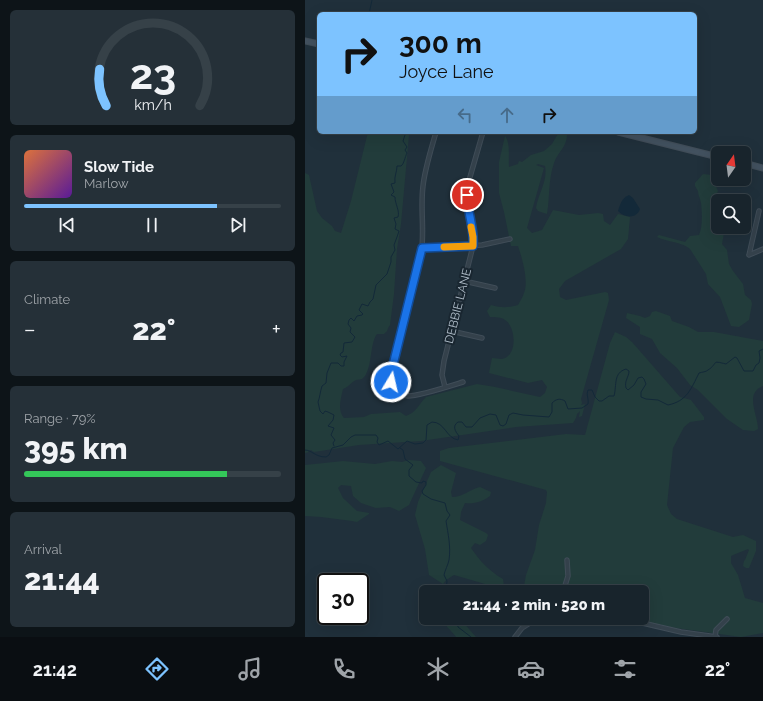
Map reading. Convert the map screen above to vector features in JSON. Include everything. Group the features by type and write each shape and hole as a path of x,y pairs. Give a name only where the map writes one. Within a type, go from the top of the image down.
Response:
{"main road":[{"path":"305,40 317,43"},
{"path":"626,134 711,155"},
{"path":"751,165 763,168"}],"street":[{"path":"436,134 423,187 422,248 391,373 391,382 399,393 407,396 463,382"},
{"name":"DEBBIE LANE","path":"445,387 442,375 443,365 473,246 473,237 467,202 468,184 482,134"},
{"path":"759,211 749,255 763,249"},
{"path":"422,248 473,246 491,244 510,239"},
{"path":"464,280 495,288"},
{"path":"451,331 482,338"},
{"path":"565,585 568,576 567,560"},
{"path":"649,623 681,632 716,637 716,630 727,619"},
{"path":"515,637 526,625"}],"green space":[{"path":"368,134 410,134 390,325 384,334 377,334 375,338 368,370 365,375 362,379 354,381 343,389 340,408 344,418 400,412 406,416 415,410 426,397 477,384 540,397 545,393 547,387 542,380 528,383 489,373 492,358 502,359 509,355 512,351 514,340 509,323 502,318 490,317 487,311 491,305 498,307 511,307 518,305 524,294 526,282 518,246 511,246 499,193 499,162 505,136 509,147 509,167 518,164 519,161 522,162 531,155 544,151 552,144 558,134 567,134 566,141 552,169 547,214 538,211 536,208 546,172 545,166 538,164 536,165 544,168 527,228 532,233 542,230 553,210 579,215 598,213 603,214 604,221 610,225 618,214 630,217 628,239 621,249 565,281 559,289 560,297 566,300 605,292 608,293 609,300 581,399 581,405 585,404 582,416 579,417 580,411 573,423 516,427 421,441 359,445 314,452 311,450 305,453 305,173 309,175 317,211 335,231 341,233 351,201"},
{"path":"703,174 711,175 711,186 716,186 718,191 716,194 711,194 711,234 724,234 722,244 727,250 729,264 743,284 745,295 751,300 752,304 749,320 739,327 731,326 720,297 708,284 706,274 690,249 683,245 657,237 659,235 685,242 690,236 699,235 702,223 702,211 701,201 695,183"},
{"path":"656,311 670,316 672,321 698,332 714,332 763,341 763,386 757,389 753,399 758,429 754,431 743,430 727,419 698,390 690,385 677,368 660,353 652,339 640,334 640,327 626,318 627,313 645,318 650,316 652,312"},
{"path":"615,332 626,337 680,397 691,400 704,417 704,420 690,422 684,427 673,448 667,505 671,514 677,519 733,537 743,535 756,541 756,551 749,568 743,566 749,550 748,549 731,556 731,563 738,575 745,598 763,603 763,633 741,637 649,623 649,585 524,585 526,575 535,550 539,525 546,503 546,490 440,461 440,451 449,448 566,434 585,435 610,343"},
{"path":"409,460 421,461 426,468 409,505 399,511 390,507 376,508 361,503 353,496 351,486 341,485 338,488 343,498 357,511 369,514 357,522 305,516 305,465 343,461 375,464"},
{"path":"441,465 456,473 451,492 452,497 460,496 480,487 491,492 490,496 481,501 475,503 465,503 461,512 460,520 488,535 486,541 480,545 475,543 471,548 493,573 503,579 504,585 489,585 454,575 443,584 429,575 425,549 415,515 418,502 431,472"},
{"path":"446,625 466,625 476,637 456,637"}],"water":[{"path":"629,195 633,198 640,209 636,215 633,216 624,215 618,211 623,200"}],"waterway":[{"path":"369,12 372,0"},
{"path":"334,446 333,443 335,440 331,435 334,428 328,426 333,420 334,415 325,411 323,414 320,411 318,402 322,386 326,383 327,373 331,363 338,363 341,366 344,366 347,356 342,357 340,355 343,352 344,343 352,342 355,337 350,332 351,328 348,324 349,320 351,318 354,321 357,316 362,315 363,314 359,310 362,304 368,306 373,299 376,285 387,274 391,257 395,250 394,245 399,231 395,229 396,224 394,218 398,217 398,212 395,197 391,195 394,192 391,184 395,183 397,166 402,165 407,153 405,150 407,147 403,141 405,134"},
{"path":"305,450 319,456 326,457 329,455 332,448 343,445 355,435 376,435 379,445 388,441 398,449 407,441 415,444 423,443 426,440 427,425 432,422 443,427 454,439 458,440 459,436 455,430 455,425 458,422 462,422 466,427 472,427 480,418 490,414 496,415 500,425 503,426 506,424 509,415 513,413 549,417 552,412 552,403 558,399 565,401 568,409 582,408 588,404 588,390 592,390 595,397 599,401 602,401 609,396 614,396 617,376 626,369 629,371 626,383 626,388 628,390 634,385 638,378 642,377 646,384 641,392 641,397 658,400 668,405 680,401 688,394 699,373 707,371 716,362 726,364 735,357 744,371 753,371 759,363 759,351 763,349"},
{"path":"400,448 403,450 405,459 413,465 409,470 409,476 416,482 426,482 426,485 422,491 423,494 431,499 445,503 447,511 450,515 446,521 450,550 449,560 444,575 447,581 447,585"},
{"path":"457,625 471,637"}],"slow traffic":[{"path":"444,247 473,246 471,227"}],"route":[{"path":"391,382 391,373 422,248 473,246 467,195"}]}
